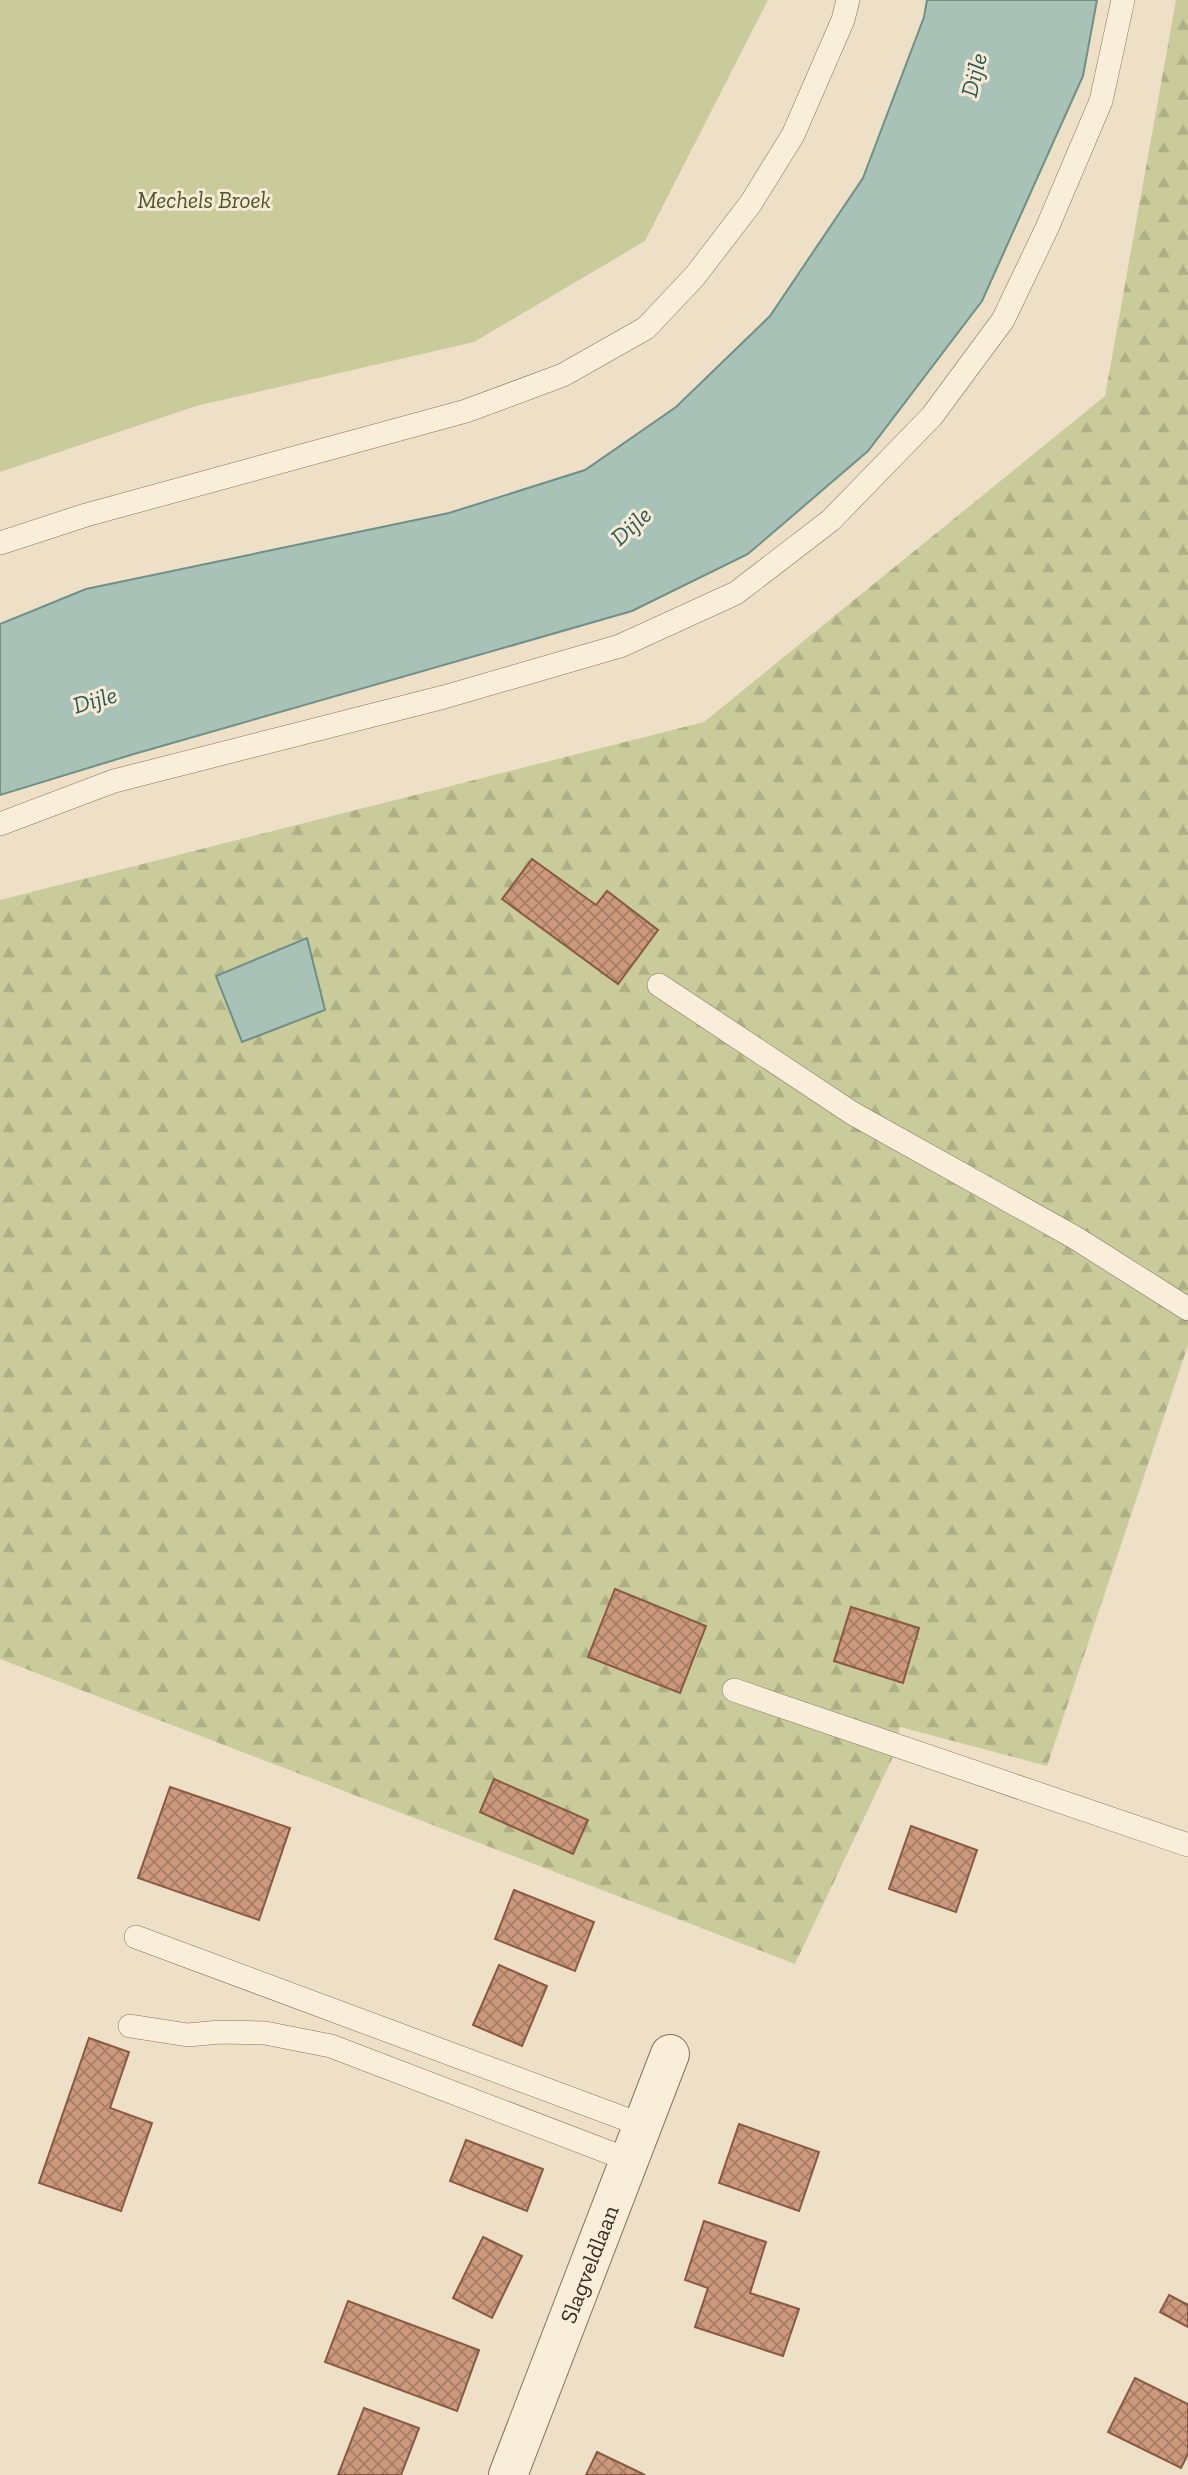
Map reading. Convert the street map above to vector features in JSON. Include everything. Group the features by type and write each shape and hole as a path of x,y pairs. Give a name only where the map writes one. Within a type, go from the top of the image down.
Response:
{"street":[{"name":"Slagveldlaan","path":"508,2475 670,2054"}],"lane":[{"path":"0,543 86,515 466,411 564,375 646,328 695,276 751,203 793,135 843,20 848,0"},
{"path":"0,824 114,780 444,697 620,646 736,593 831,520 932,416 1003,320 1047,228 1101,101 1123,0"},
{"path":"659,985 852,1113 1074,1237 1188,1309"},
{"path":"734,1690 1188,1844"},
{"path":"136,1937 635,2143"},
{"path":"130,2026 188,2035 220,2032 265,2033 331,2046 635,2143"}],"green space":[{"name":"Mechels Broek","path":"0,0 768,0 645,241 474,342 196,406 0,472"},
{"path":"1176,0 1188,0 1188,1345 1047,1766 900,1727 892,1759 795,1964 0,1659 0,900 704,722 1105,396"}],"water":[{"name":"Dijle","path":"927,0 1097,0 1083,76 982,301 868,451 748,554 632,611 0,795 0,624 86,589 449,513 585,470 676,407 770,316 863,178 924,17"},
{"path":"307,938 325,1010 242,1042 216,976"}],"building":[{"path":"532,859 596,905 607,891 658,930 618,984 502,899"},
{"path":"615,1589 706,1626 680,1693 588,1657"},
{"path":"851,1607 919,1628 903,1683 834,1661"},
{"path":"494,1779 588,1820 573,1854 480,1812"},
{"path":"170,1787 290,1828 259,1920 138,1878"},
{"path":"911,1826 977,1850 956,1912 889,1889"},
{"path":"514,1890 594,1922 575,1971 495,1939"},
{"path":"499,1965 547,1986 522,2046 473,2025"},
{"path":"89,2038 129,2052 110,2108 152,2123 121,2211 39,2183"},
{"path":"739,2124 819,2152 799,2211 719,2183"},
{"path":"466,2140 543,2169 527,2211 450,2181"},
{"path":"704,2221 766,2242 750,2293 799,2309 783,2356 695,2327 708,2288 685,2280"},
{"path":"483,2237 522,2256 492,2318 453,2298"},
{"path":"1169,2295 1188,2305 1188,2327 1160,2312"},
{"path":"348,2301 479,2350 457,2411 325,2362"},
{"path":"1135,2378 1188,2404 1188,2454 1181,2468 1108,2432"},
{"path":"364,2408 419,2428 401,2475 338,2475"},
{"path":"597,2452 645,2475 586,2475"}]}
